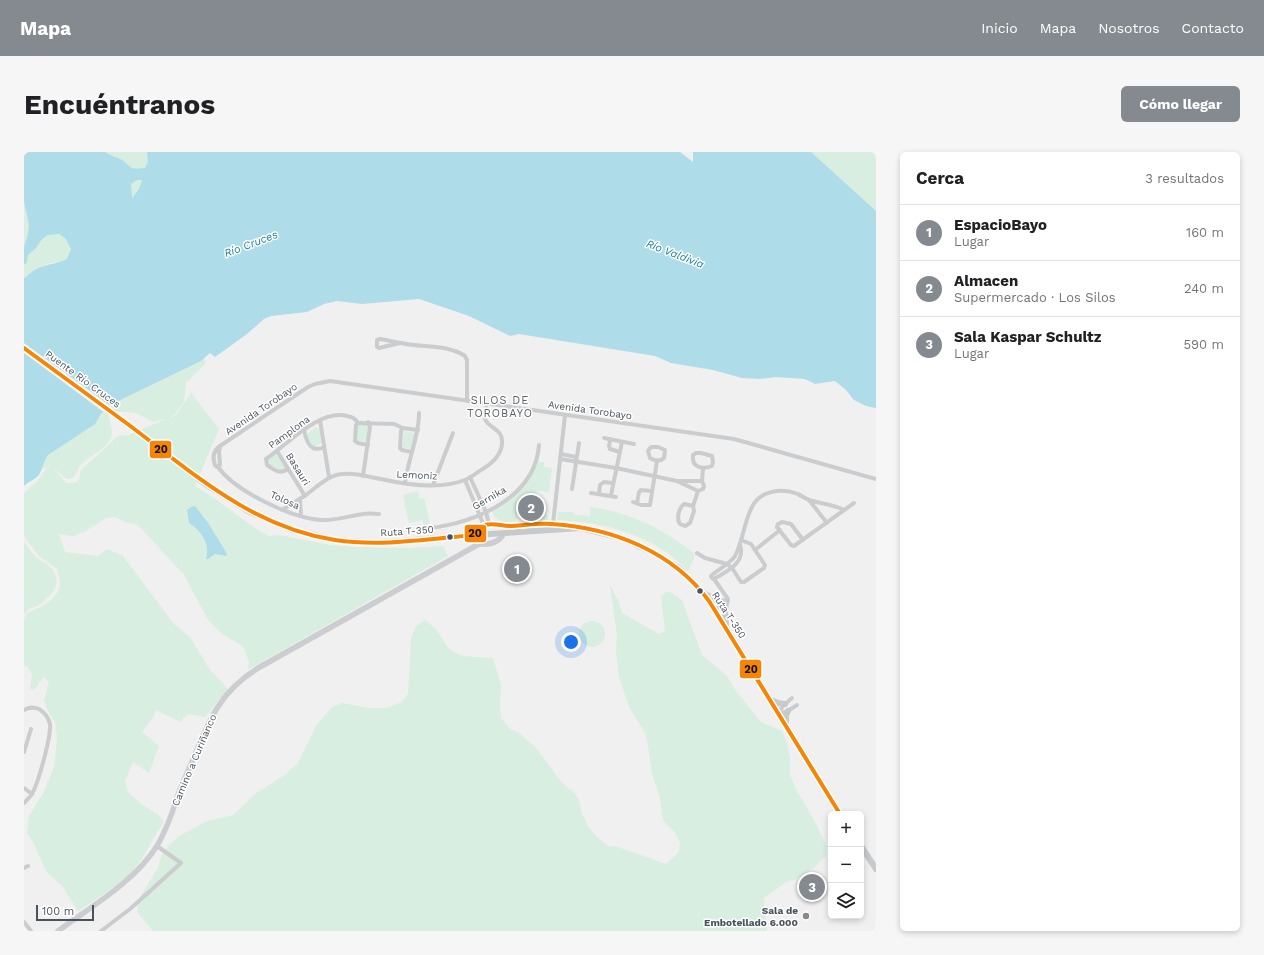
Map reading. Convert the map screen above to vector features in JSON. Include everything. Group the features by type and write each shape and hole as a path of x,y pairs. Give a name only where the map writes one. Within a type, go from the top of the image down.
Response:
{"main road":[{"name":"Puente Río Cruces","path":"24,348 130,426"},
{"name":"Ruta T-350","path":"130,426 171,459 228,500 258,516 290,529 335,540 367,543 416,541 474,535 581,528 621,538 656,554 679,568 703,592 838,811"},
{"path":"553,524 581,528"},
{"path":"703,592 716,600 726,602 725,617 728,631"},
{"path":"768,697 775,702 785,704"},
{"path":"787,727 786,715 788,711"},
{"path":"862,847 876,869"}],"street":[{"path":"400,343 379,348 377,347 377,340 379,339 435,347 465,356 467,360 467,401"},
{"name":"Avenida Torobayo","path":"218,467 215,465 213,457 215,451 220,446 308,387 330,381 734,439 876,479"},
{"name":"Lemoniz","path":"282,510 305,496 329,478 342,474 405,483 433,485 470,478 493,462 501,447 499,432 485,419 487,404"},
{"path":"405,483 407,466 419,427 419,413"},
{"name":"Pamplona","path":"288,469 281,472 266,464 266,459 304,429 329,416 342,415 354,418 358,422 394,424 403,428 418,430"},
{"path":"479,544 474,535 477,529 489,524 500,526 553,524 565,415"},
{"path":"320,420 329,478"},
{"path":"358,422 356,425 355,441 368,445"},
{"path":"363,476 370,427 368,422"},
{"path":"403,428 401,431 400,448 402,450 412,452"},
{"path":"304,429 305,438 312,448 324,448"},
{"path":"433,485 454,433"},
{"path":"604,438 634,444"},
{"path":"610,440 610,449 620,452"},
{"path":"610,495 622,442"},
{"path":"572,489 579,443"},
{"name":"Gernika","path":"418,529 446,526 479,515 511,496 527,480 536,462 539,445"},
{"name":"Basauri","path":"277,451 305,496"},
{"path":"701,453 712,456 712,466 704,468 693,464 693,455 701,453"},
{"path":"560,457 576,459 677,481 698,491"},
{"path":"652,491 641,490 635,502 641,505 650,505 657,461"},
{"name":"Tolosa","path":"218,467 228,479 251,493 282,510 301,516 328,520 365,514 379,514"},
{"path":"693,506 684,504 681,507 678,520 680,524 685,526 690,523 694,510 693,506 698,491 704,488 702,481 704,468"},
{"path":"470,478 486,512 489,524"},
{"path":"465,480 483,526"},
{"path":"677,481 702,481"},
{"path":"599,494 600,485 602,483 613,483"},
{"path":"714,610 728,600 711,576 732,560 741,543 749,513 754,503 762,496 772,491 797,494 809,500 837,506 844,510"},
{"path":"591,493 616,497"},
{"path":"300,499 301,516"},
{"path":"809,500 827,523"},
{"path":"803,540 791,524 779,523 777,527 792,546 803,540 854,503"},
{"path":"500,526 504,533"},
{"path":"755,550 780,530"},
{"name":"Camino a Curiñanco","path":"58,931 128,879 144,864 168,824 176,800 211,717 223,700 245,678 260,668 479,544 494,543 501,538 504,533"},
{"path":"697,553 705,558 727,564 732,568 741,582 744,582 764,568 765,563 751,544 741,543"},
{"path":"714,579 736,565 741,555 741,543"},
{"path":"778,713 792,698"},
{"path":"778,713 788,711 797,705"},
{"path":"24,710 36,708 46,715 50,724 45,754 37,782 32,794 24,803"},
{"path":"24,752 31,729"},
{"path":"24,788 32,794"},
{"path":"101,931 130,909 181,863 156,846"},
{"path":"24,922 31,931"}],"green space":[{"path":"24,152 153,152 147,185 69,245 71,248 67,259 44,265 25,278"},
{"path":"811,152 876,152 876,229 812,153"},
{"path":"204,358 206,363 186,383 184,402 175,414 169,418 176,415 191,393 219,429 195,486 259,531 269,536 279,535 330,545 358,547 409,548 443,546 448,556 248,670 249,662 243,646 222,634 208,620 184,575 138,525 125,522 115,517 106,518 84,532 73,536 59,534 65,552 98,556 107,549 123,556 174,624 190,637 210,670 228,689 205,717 188,714 180,722 156,710 154,716 142,732 159,746 149,773 133,762 125,781 128,792 164,821 141,860 125,880 78,911 62,886 46,871 34,844 27,833 29,816 44,792 54,767 57,738 55,722 47,709 44,700 49,682 44,677 34,690 30,689 32,674 26,665 24,667 24,620 26,613 43,606 53,598 57,593 60,582 57,569 39,556 24,536 24,493 38,480 46,469 51,467 44,468 41,471 44,460 48,455 98,418 110,405 201,361","holes":["115,411 136,413 153,422 168,418 129,435 118,436 80,471 80,478 75,483 66,483 53,468 66,478 72,478 81,465 105,446 111,438 112,430 109,415"]},
{"path":"358,425 368,425 366,441 358,441 357,439"},
{"path":"316,427 320,431 321,443 313,446 307,437 307,434"},
{"path":"404,431 415,433 411,449 402,447"},
{"path":"274,455 277,455 285,469 281,471 268,464 267,460"},
{"path":"538,462 544,462 544,467 552,468 549,492 537,491 536,502 521,505 515,523 503,522 495,518 492,511 520,491 530,479"},
{"path":"418,491 420,499 424,498 430,523 424,525 422,520 409,523 404,504 403,495"},
{"path":"590,507 605,509 632,517 670,536 694,553 694,558 688,571 660,548 628,533 593,524 557,520 558,512 573,512 575,515 590,516"},
{"path":"548,515 548,520 525,522 524,520 527,517"},
{"path":"24,542 38,559 51,568 57,580 53,592 38,606 30,608 24,614"},
{"path":"610,585 618,600 622,613 659,634 665,631 661,597 665,592 670,592 682,600 702,655 727,676 736,691 761,722 782,731 787,743 790,757 790,775 827,847 826,856 815,867 795,880 788,881 764,898 767,931 153,931 137,912 140,897 158,868 161,857 169,845 179,836 207,821 233,815 255,794 286,774 298,763 316,726 332,707 342,703 370,708 387,708 402,702 408,694 411,639 416,626 425,620 435,628 449,649 462,656 493,658 501,685 501,718 509,728 519,733 537,749 559,779 566,787 574,792 579,800 582,814 589,828 598,838 608,846 618,847 666,864 679,852 680,843 676,834 664,821 660,798 652,774 647,739 644,731 629,707 619,677 616,650 617,636"},
{"path":"592,621 601,625 605,634 601,643 592,647 583,643 579,634 583,625"}],"water":[{"path":"24,152 105,152 122,160 131,168 136,169 145,168 148,162 147,152 680,152 693,162 693,152 811,152 876,211 876,408 866,406 854,400 846,390 835,381 815,384 805,379 776,377 760,379 742,378 713,370 671,363 655,356 519,334 510,336 469,316 419,299 362,304 337,301 324,304 307,312 271,316 264,319 247,334 215,357 210,353 201,361 110,405 101,414 95,424 48,455 38,476 24,486 24,277 25,278 36,269 67,259 71,249 66,239 59,234 48,235 42,239 36,248 28,255 27,262 24,265 24,247 29,225 24,201","holes":["137,180 142,180 139,189 132,198 131,184"]},
{"path":"195,506 208,523 227,556 215,554 206,559 207,548 204,538 189,523 187,510"}],"pier":[{"path":"24,343 112,407 105,413 24,353"}],"transit line":[{"name":"20","path":"24,348 225,496 250,511 305,533 335,540 387,543 474,535 482,526 491,524 512,526 552,524 574,526 618,537 639,545 659,556 677,568 709,601 838,811"}],"place":[{"name":"Almacen","path":"531,508"},
{"name":"EspacioBayo","path":"517,569"},
{"name":"Sala Kaspar Schultz","path":"812,887"},
{"name":"Sala de Embotellado 6.000","path":"806,916"}],"district":[{"name":"SILOS DE TOROBAYO","path":"500,406"}],"water label":[{"name":"Río Cruces","path":"251,244"},
{"name":"Río Valdivia","path":"675,254"}]}
